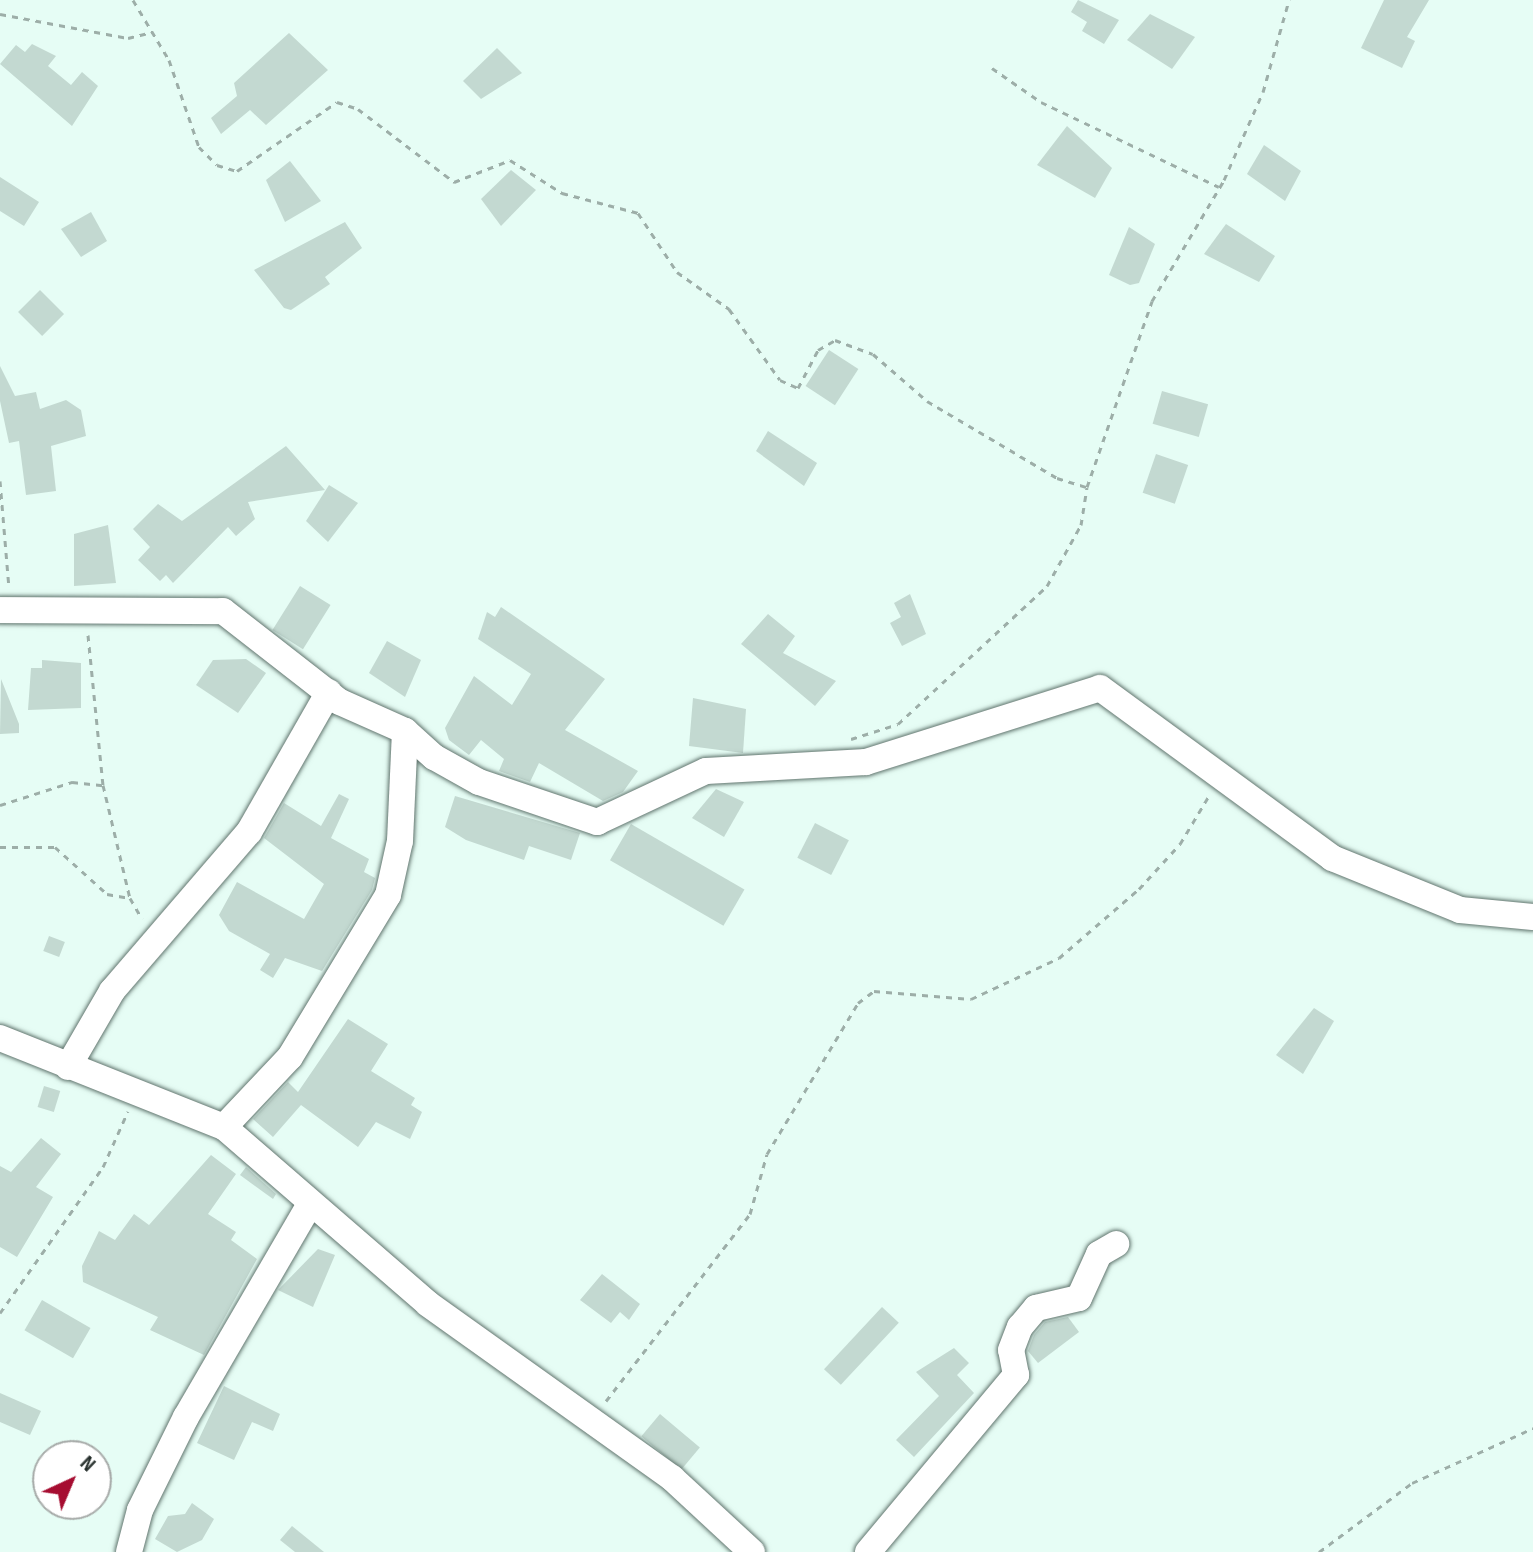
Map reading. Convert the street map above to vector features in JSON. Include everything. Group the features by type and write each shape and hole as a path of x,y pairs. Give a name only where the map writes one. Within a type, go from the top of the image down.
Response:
{"street":[{"path":"4,609 89,607 223,611 329,692 405,731 479,782 597,822 706,771 866,762 1100,688 1332,858 1460,910 1533,917"},
{"path":"68,1067 100,1008 249,832 329,692"},
{"path":"224,1127 290,1057 388,895 400,841 405,731"},
{"path":"0,1038 224,1127 308,1207 589,1423 672,1478 752,1552"},
{"path":"129,1552 140,1510 186,1417 308,1207"},
{"path":"868,1552 1016,1375 1011,1350 1020,1327 1036,1308 1079,1298 1099,1254 1116,1244"}],"path":[{"path":"133,0 152,32 199,147 217,165 237,171 337,102 358,109 454,182 510,160 562,193 638,213 677,272 729,309 780,380 798,388 818,350 835,340 873,354 927,401 1057,478 1087,487"},
{"path":"829,763 839,744 898,724 1029,609 1081,525 1087,487 1152,301 1219,187 1263,92 1289,0"},
{"path":"0,14 128,38 152,32"},
{"path":"992,68 1041,102 1219,187"},
{"path":"0,481 4,609"},
{"path":"89,607 103,785 130,898 154,943"},
{"path":"589,1423 743,1224 767,1154 858,1003 874,991 971,999 1059,958 1139,889 1224,780"},
{"path":"0,805 72,782 103,785"},
{"path":"0,847 55,847 107,894 130,898"},
{"path":"0,1313 103,1167 134,1092"},
{"path":"1319,1552 1412,1483 1533,1428"}],"building":[{"path":"1078,0 1119,20 1104,44 1082,31 1087,22 1071,12"},
{"path":"1384,0 1429,0 1407,37 1415,41 1402,68 1361,48"},
{"path":"1150,14 1195,37 1172,69 1127,40"},
{"path":"289,33 328,70 266,125 250,110 221,134 211,118 237,96 234,83"},
{"path":"32,44 56,56 48,66 71,85 82,72 98,86 72,126 0,64 16,45 25,52"},
{"path":"497,48 522,73 481,99 463,81"},
{"path":"1067,126 1112,168 1095,198 1037,165"},
{"path":"1264,145 1301,171 1285,201 1247,174"},
{"path":"290,161 321,201 285,222 266,180"},
{"path":"511,170 536,190 501,226 481,199"},
{"path":"0,177 39,202 24,226 0,211"},
{"path":"91,212 107,241 81,257 61,229"},
{"path":"345,222 362,248 325,277 330,284 291,310 284,308 254,270"},
{"path":"1226,224 1275,256 1259,282 1204,254"},
{"path":"1129,227 1155,244 1139,283 1130,285 1109,275"},
{"path":"40,290 64,314 42,336 18,312"},
{"path":"829,350 858,369 835,405 806,386"},
{"path":"0,366 15,396 36,392 40,409 66,400 81,410 86,436 51,446 56,491 26,495 19,441 9,443 0,401"},
{"path":"1162,391 1208,404 1199,437 1153,424"},
{"path":"768,431 817,463 804,486 756,451"},
{"path":"286,446 325,490 248,502 255,519 236,536 228,527 173,583 166,575 160,581 138,560 150,547 133,529 158,504 182,521"},
{"path":"1156,454 1188,465 1175,504 1143,493"},
{"path":"329,485 358,503 328,542 306,521"},
{"path":"108,525 116,583 74,586 74,534"},
{"path":"300,586 331,605 303,649 272,630"},
{"path":"910,594 926,634 902,646 890,623 901,617 894,603"},
{"path":"501,607 605,679 565,730 638,771 623,792 603,801 539,763 530,782 499,771 504,759 481,740 469,755 449,740 445,728 474,676 512,705 531,674 478,639 487,612 495,617"},
{"path":"768,614 795,636 783,653 836,681 815,706 741,644"},
{"path":"387,641 421,660 405,697 369,673"},
{"path":"246,659 266,673 238,713 196,685 213,660"},
{"path":"42,660 81,663 81,708 28,710 31,668 42,668"},
{"path":"1,679 19,724 19,733 0,734"},
{"path":"693,698 746,709 743,753 689,746"},
{"path":"716,789 744,802 724,837 692,818"},
{"path":"339,794 349,799 331,838 369,859 364,872 375,878 372,890 322,971 285,958 273,978 260,970 270,954 229,931 219,915 237,882 304,919 324,884 264,838 284,803 321,826"},
{"path":"455,796 580,833 571,860 529,846 524,860 466,840 445,827"},
{"path":"815,823 849,840 831,875 797,858"},
{"path":"631,824 744,890 723,926 610,860"},
{"path":"49,936 65,942 59,957 43,951"},
{"path":"1314,1008 1334,1021 1303,1074 1276,1055"},
{"path":"348,1019 388,1044 371,1071 415,1098 411,1105 422,1112 410,1139 376,1122 358,1147 301,1105 273,1137 253,1119 288,1082 298,1092"},
{"path":"44,1086 60,1091 54,1112 38,1107"},
{"path":"41,1138 61,1154 36,1187 53,1197 17,1257 0,1247 0,1166 11,1172"},
{"path":"211,1155 236,1174 208,1214 236,1232 231,1240 257,1259 204,1355 150,1330 158,1317 83,1282 82,1266 99,1231 115,1240 134,1214 149,1225"},
{"path":"246,1167 276,1194 273,1199 240,1175"},
{"path":"318,1249 335,1255 313,1307 278,1290"},
{"path":"602,1274 640,1304 629,1320 620,1312 611,1323 580,1300"},
{"path":"42,1300 90,1328 73,1358 24,1330"},
{"path":"882,1307 899,1323 841,1385 824,1369"},
{"path":"1068,1317 1079,1332 1038,1363 1028,1351 1034,1335 1045,1322"},
{"path":"954,1348 969,1363 957,1375 974,1393 914,1457 896,1440 939,1396 916,1372"},
{"path":"224,1386 280,1414 273,1431 252,1422 234,1460 197,1443"},
{"path":"0,1393 41,1411 30,1435 0,1422"},
{"path":"660,1414 700,1447 681,1470 641,1436"},
{"path":"192,1503 214,1519 202,1540 177,1552 155,1539 168,1516 185,1514"},
{"path":"292,1526 324,1552 295,1552 280,1540"}]}
